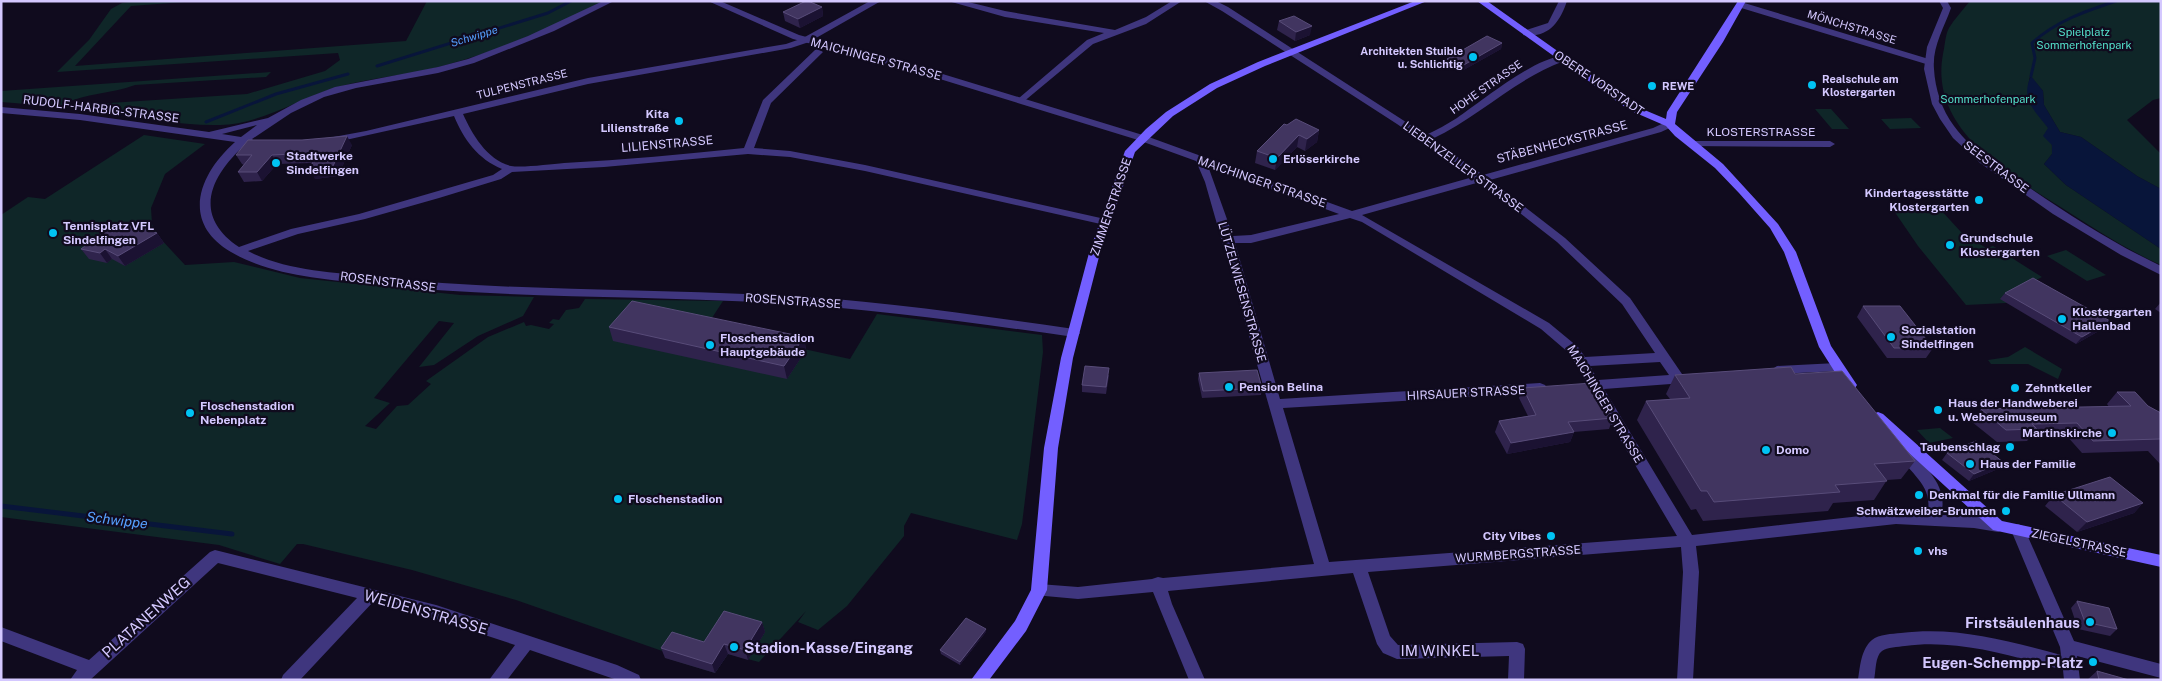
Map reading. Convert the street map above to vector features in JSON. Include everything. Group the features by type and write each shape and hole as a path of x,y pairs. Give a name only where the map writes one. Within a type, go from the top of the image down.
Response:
{"main road":[{"name":"ZIMMERSTRASSE","path":"979,680 1022,625 1032,608 1039,590 1054,429 1074,333 1105,222 1130,151 1142,138 1187,101 1214,84 1292,51 1423,1"},
{"name":"OBERE VORSTADT","path":"1481,1 1632,108 1670,124 1727,174 1777,231 1790,252 1815,323 1837,367 1863,401 1887,427 1922,455 1998,526"},
{"path":"1670,124 1672,112 1741,3"},
{"name":"ZIEGELSTRASSE","path":"1998,526 2161,561"}],"street":[{"name":"ROSENSTRASSE","path":"610,1 564,24 485,56 435,70 341,89 284,113 244,140 221,162 212,174 208,183 205,204 209,224 217,235 238,251 266,262 312,273 429,288 497,292 735,297 807,302 917,313 1074,333"},
{"name":"MAICHINGER STRASSE","path":"712,1 806,40 920,70 1142,138 1201,161 1353,214 1545,326 1567,341 1582,362 1688,541"},
{"name":"TULPENSTRASSE","path":"321,141 352,138 588,81 777,48 806,40 877,1"},
{"path":"952,1 1025,18 1112,32"},
{"path":"1022,100 1090,42 1156,16 1178,1"},
{"name":"LIEBENZELLER STRASSE","path":"1208,1 1225,9 1292,51 1426,139 1481,178 1561,240 1603,277 1630,307 1678,378"},
{"path":"1526,33 1551,27 1555,23 1563,1"},
{"name":"SEESTRASSE","path":"1944,1 1947,8 1932,42 1929,62 1932,85 1942,115 1962,142 1998,171 2040,200 2106,242 2161,271"},
{"name":"MÖNCHSTRASSE","path":"1741,3 1929,62"},
{"path":"748,151 766,102 818,52"},
{"name":"HOHE STRASSE","path":"1426,139 1449,128 1534,68 1561,58"},
{"name":"RUDOLF-HARBIG-STRASSE","path":"1,110 71,116 244,140"},
{"name":"RUDOLF-HARBIG-STRASSE","path":"198,133 227,130 284,113"},
{"path":"458,113 465,131 478,150 499,165 510,169"},
{"name":"STÄBENHECKSTRASSE","path":"1228,240 1251,239 1353,214 1657,130 1670,124"},
{"path":"244,140 257,141"},
{"name":"KLOSTERSTRASSE","path":"1692,144 1830,144"},
{"name":"LILIENSTRASSE","path":"238,251 295,231 435,196 497,177 510,169 604,164 748,151 790,154 865,168 1105,222"},
{"name":"LÜTZELWIESENSTRASSE","path":"1201,161 1210,182 1228,240 1323,569"},
{"path":"1582,362 1664,357"},
{"path":"1760,371 1837,367"},
{"path":"1575,386 1696,376"},
{"name":"HIRSAUER STRASSE","path":"1275,404 1556,387"},
{"path":"1887,427 1905,454 1932,485 1937,500 1933,519"},
{"name":"WURMBERGSTRASSE","path":"1039,590 1078,592 1358,566 1688,541 1896,518 1933,519 1998,526"},
{"path":"1866,680 1874,648 1878,644 1908,638 1934,637 1969,639 2071,673 2068,647 2018,530"},
{"path":"1685,680 1691,572 1688,541"},
{"name":"WEIDENSTRASSE","path":"215,556 436,612 633,680"},
{"name":"PLATANENWEG","path":"78,680 215,556"},
{"name":"IM WINKEL","path":"1358,566 1383,639 1389,648 1397,652 1517,649 1516,680"},
{"path":"1158,584 1164,604 1197,680"},
{"path":"289,680 370,595"},
{"path":"2,635 90,668"},
{"path":"497,680 526,643"},
{"path":"2068,647 2161,670"}],"green space":[{"path":"135,1 198,1 131,6 75,66 406,41 427,1 603,1 546,29 487,52 433,68 338,87 266,115 236,124 192,124 94,110 1,102 1,91 271,72 266,77 135,85 72,100 63,104 79,105 247,94 325,71 340,60 338,53 57,72 89,40 111,9 122,3"},
{"path":"1970,1 2161,1 2161,98 2153,100 2127,120 2161,154 2161,189 2137,176 2081,137 2060,132 2044,105 2043,91 2030,76 2028,96 2033,107 2045,122 2051,136 2052,154 2044,164 2066,185 2161,249 2161,265 2109,237 2017,179 1995,163 1960,126 1948,104 1942,80 1943,54 1949,28"},
{"path":"1815,109 1831,109 1849,129 1832,129"},
{"path":"1911,118 1921,128 1890,129 1881,119"},
{"path":"144,135 205,144 165,174 151,208 152,224 158,236 185,265 234,262 300,278 460,295 534,297 523,316 478,336 434,365 419,367 454,323 439,321 374,398 390,403 365,426 376,429 397,406 408,405 431,384 426,381 488,337 524,322 526,326 531,325 549,329 554,324 549,323 553,319 559,320 566,310 579,308 585,299 723,301 706,327 636,313 850,359 877,314 1042,335 1043,352 1022,524 1017,540 911,513 904,526 904,536 847,606 818,630 798,622 806,611 759,662 728,654 715,673 666,658 668,653 516,600 412,570 303,544 297,544 280,564 219,545 1,517 1,215 28,197 45,199"},
{"path":"1892,208 1939,208 1961,232 1986,248 1993,246 2042,277 2028,284 2006,303 1966,305 1918,246"},
{"path":"2066,250 2106,275 2087,281 2047,256"},
{"path":"2025,347 2062,369 2058,379 2028,364 1991,364 1988,360 2008,357"},
{"path":"1940,428 1953,438 1929,443 1917,430"}],"water":[{"path":"2031,76 2043,91 2044,105 2060,132 2081,137 2137,176 2161,189 2161,249 2066,185 2044,164 2052,154 2052,145 2043,136 2048,128 2030,104 2028,98 2027,91"}],"building":[{"path":"806,1 822,7 798,19 783,12"},
{"path":"1294,16 1312,26 1296,32 1279,21"},
{"path":"1487,36 1502,43 1462,66 1447,59"},
{"path":"1296,119 1319,130 1307,139 1299,135 1277,158 1257,151 1284,124 1287,125"},
{"path":"347,136 333,166 310,169 316,153 272,155 257,172 238,172 252,155 236,155 248,140 302,140"},
{"path":"131,222 157,233 118,256 105,249 100,253 81,249 114,224 126,225"},
{"name":"Klostergarten Hallenbad","path":"2033,278 2110,321 2082,337 2005,293"},
{"path":"632,301 804,337 784,366 609,327"},
{"path":"1863,306 1900,306 1933,348 1894,348"},
{"path":"1085,366 1109,368 1106,387 1082,385"},
{"name":"Domo","path":"1791,367 1795,374 1842,371 1915,461 1874,464 1887,481 1835,485 1840,492 1714,502 1707,491 1701,491 1646,401 1690,398 1675,375"},
{"path":"1257,370 1262,388 1203,391 1199,373"},
{"path":"1592,383 1613,418 1568,422 1574,432 1511,443 1499,421 1536,415 1523,388"},
{"path":"2117,392 2135,392 2148,406 2161,413 2161,440 2093,441 2077,423 2032,424 2037,429 2006,430 1981,409 2131,406"},
{"path":"1976,441 2003,462 1974,474 1947,453"},
{"path":"2110,477 2143,503 2087,522 2054,495"},
{"path":"2077,601 2109,608 2117,629 2085,622"},
{"path":"724,611 762,622 745,650 724,644 712,664 661,648 672,632 704,642"},
{"path":"966,618 986,629 960,662 940,650"},
{"path":"2097,671 2129,680 2099,680"}],"waterway":[{"name":"Schwippe","path":"377,66 548,13 571,1"},
{"path":"2031,76 2035,58 2032,43 2041,35 2083,13 2116,1"},
{"name":"Schwippe","path":"206,122 276,94 348,74"},
{"name":"Schwippe","path":"1,506 232,534"}],"place":[{"name":"Architekten Stuible u. Schlichtig","path":"1473,57"},
{"name":"Realschule am Klostergarten","path":"1812,85"},
{"name":"REWE","path":"1652,86"},
{"name":"Kita Lilienstraße","path":"679,121"},
{"name":"Erlöserkirche","path":"1273,159"},
{"name":"Stadtwerke Sindelfingen","path":"276,163"},
{"name":"Kindertagesstätte Klostergarten","path":"1979,200"},
{"name":"Tennisplatz VFL Sindelfingen","path":"53,233"},
{"name":"Grundschule Klostergarten","path":"1950,245"},
{"name":"Klostergarten Hallenbad","path":"2062,319"},
{"name":"Sozialstation Sindelfingen","path":"1891,337"},
{"name":"Floschenstadion Hauptgebäude","path":"710,345"},
{"name":"Pension Belina","path":"1229,387"},
{"name":"Zehntkeller","path":"2015,388"},
{"name":"Haus der Handweberei u. Webereimuseum","path":"1938,410"},
{"name":"Floschenstadion Nebenplatz","path":"190,413"},
{"name":"Martinskirche","path":"2112,433"},
{"name":"Taubenschlag","path":"2010,447"},
{"name":"Domo","path":"1766,450"},
{"name":"Haus der Familie","path":"1970,464"},
{"name":"Denkmal für die Familie Ullmann","path":"1919,495"},
{"name":"Floschenstadion","path":"618,499"},
{"name":"Schwätzweiber-Brunnen","path":"2006,511"},
{"name":"City Vibes","path":"1551,536"},
{"name":"vhs","path":"1918,551"},
{"name":"Firstsäulenhaus","path":"2090,622"},
{"name":"Stadion-Kasse/Eingang","path":"734,647"},
{"name":"Eugen-Schempp-Platz","path":"2093,662"}],"park label":[{"name":"Spielplatz Sommerhofenpark","path":"2084,38"},
{"name":"Sommerhofenpark","path":"1988,99"}]}
